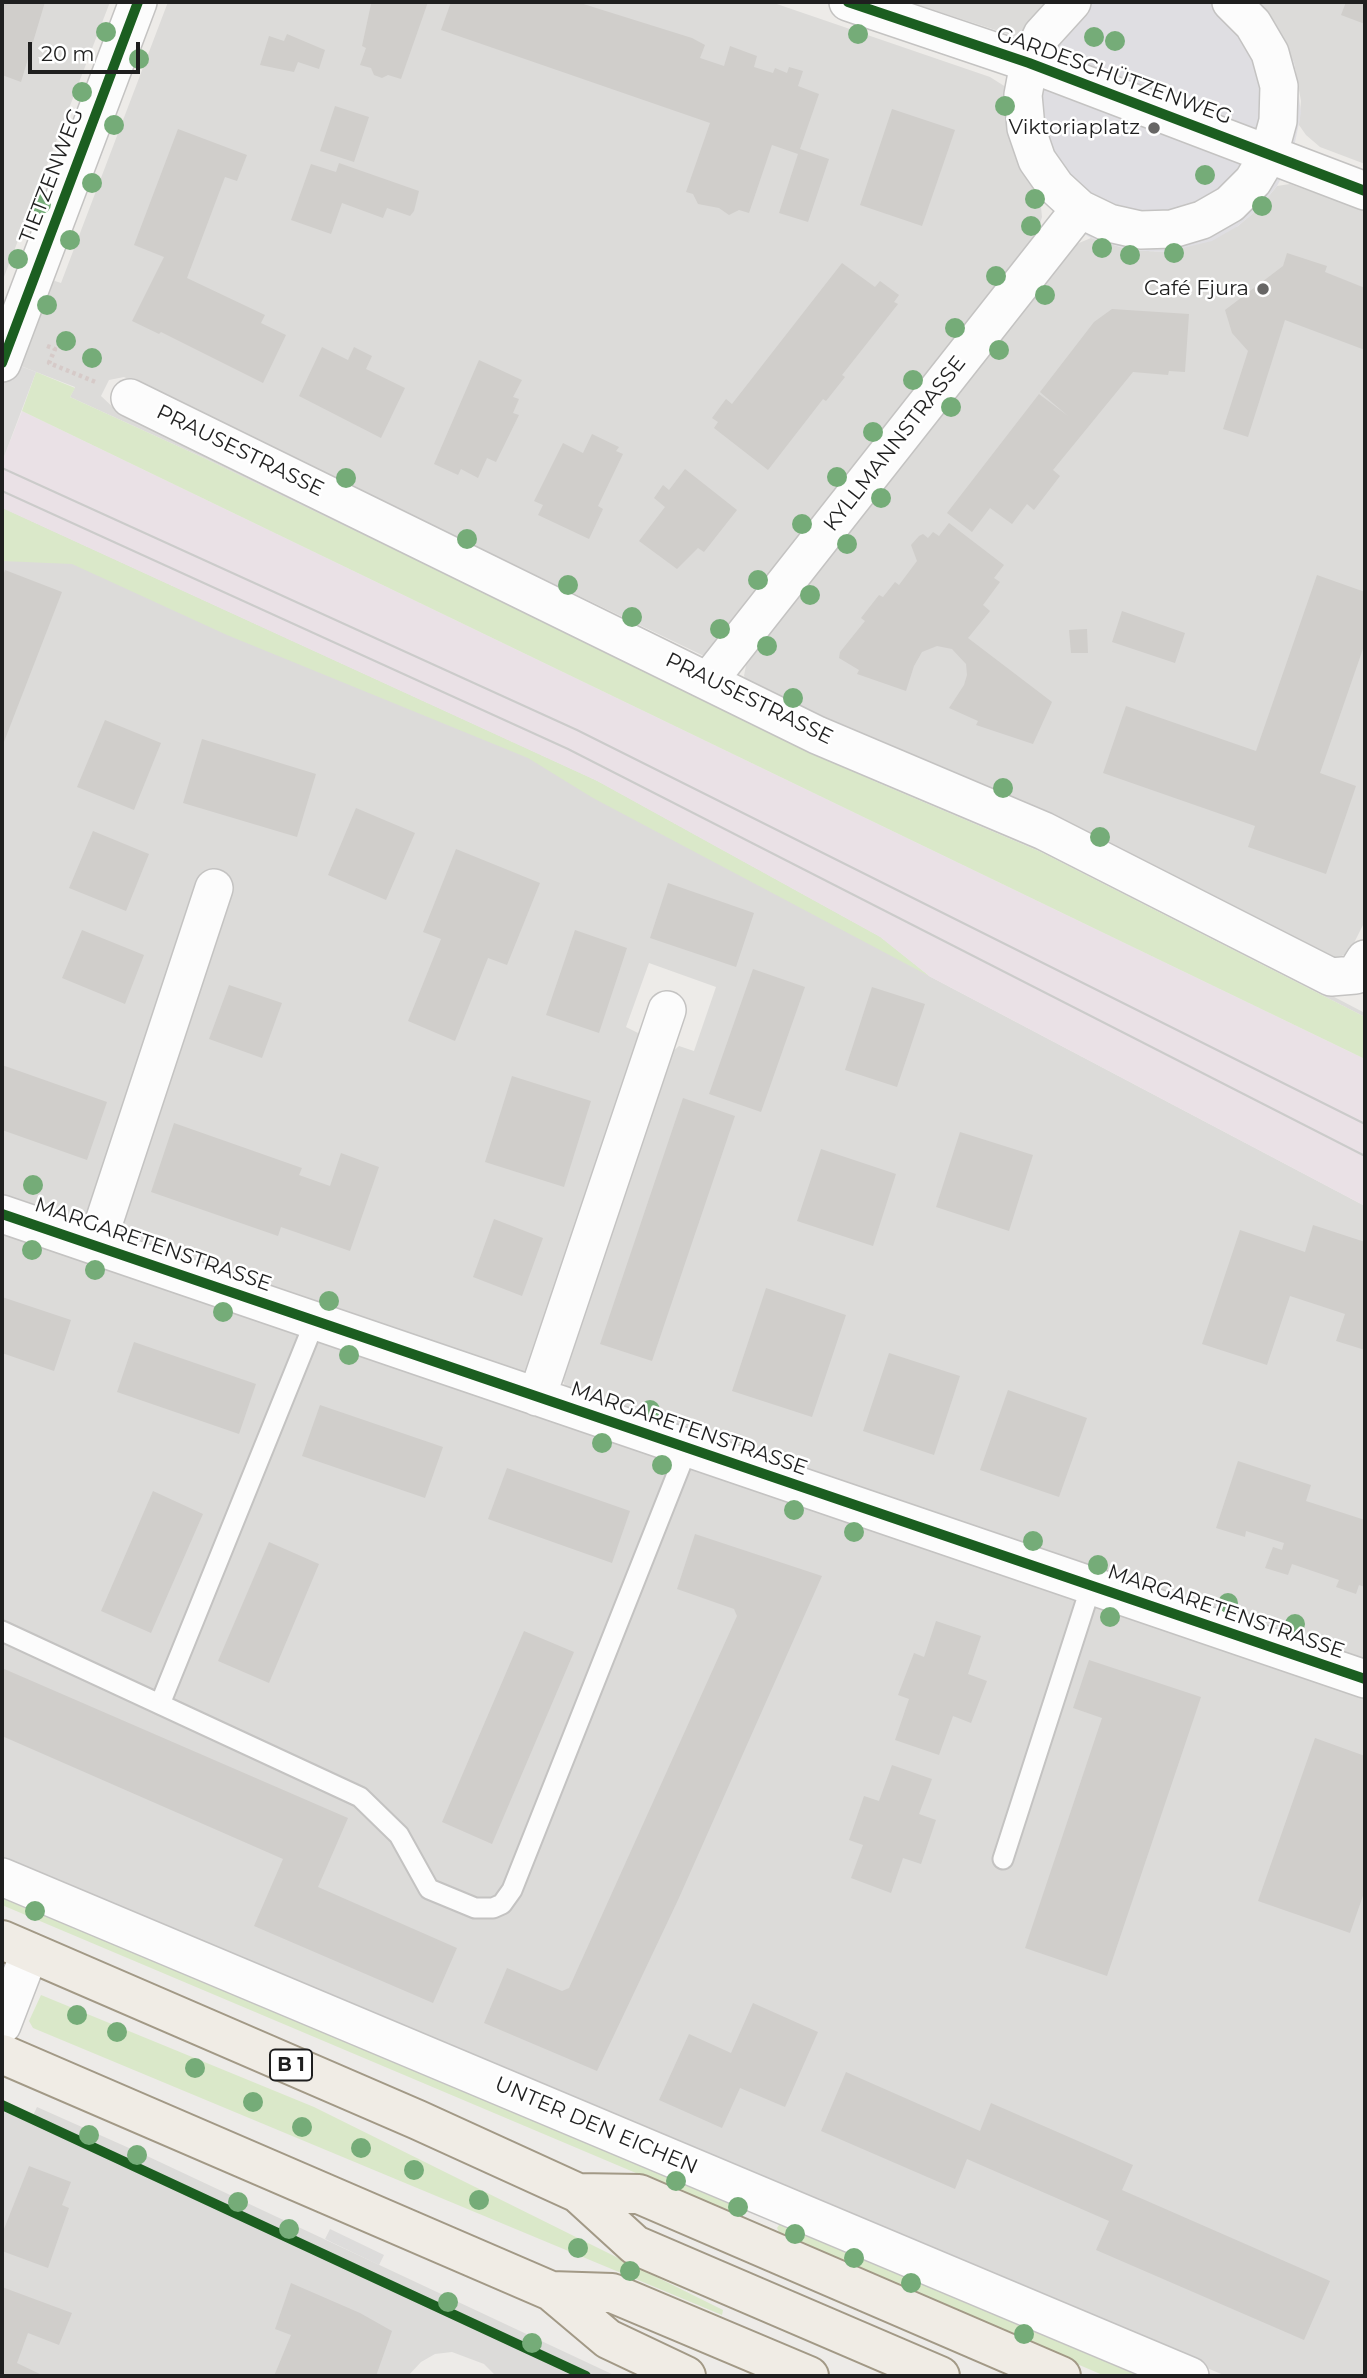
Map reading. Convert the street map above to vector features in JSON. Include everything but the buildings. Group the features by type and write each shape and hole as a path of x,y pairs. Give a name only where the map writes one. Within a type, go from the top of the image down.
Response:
{"main road":[{"name":"B 1","path":"16,1946 418,2120 578,2193 635,2245 940,2376"},
{"path":"2,2054 551,2291 608,2339 686,2376"},
{"path":"578,2193 639,2194 1061,2376"},
{"path":"551,2291 612,2293 809,2376"}],"street":[{"name":"TIETZENWEG","path":"2,361 138,2"},
{"name":"GARDESCHÜTZENWEG","path":"848,2 1029,63 1365,191"},
{"path":"1072,2 1042,35 1029,63 1023,95 1029,139 1037,160 1056,187 1080,209 1109,223 1140,230 1172,229 1202,220 1230,204 1253,181 1269,154 1278,121 1279,86 1270,53 1253,24 1231,2"},
{"name":"KYLLMANNSTRASSE","path":"709,680 1080,209"},
{"name":"PRAUSESTRASSE","path":"130,398 817,734 1044,831 1331,977 1354,975 1365,959"},
{"name":"MARGARETENSTRASSE","path":"96,1246 214,888"},
{"name":"MARGARETENSTRASSE","path":"537,1398 667,1010"},
{"name":"MARGARETENSTRASSE","path":"2,1214 1365,1679"},
{"name":"UNTER DEN EICHEN","path":"2,1877 1190,2376"},
{"path":"2,2025 16,1946"}],"lane":[{"path":"160,1704 315,1321"},
{"path":"2,1631 360,1797 399,1835 429,1889 475,1908 493,1908 502,1904 512,1889 687,1449"},
{"path":"1003,1859 1091,1586"},
{"path":"752,2244 771,2200"}],"path":[{"path":"55,349 49,363 74,373"}],"shaded area":[{"path":"2,2 110,2 2,282"},
{"path":"168,2 771,2 990,77 1009,89 1024,172 1040,197 1042,217 1036,237 712,651 704,656 124,377 109,380 101,396 117,411 745,717 1064,856 1363,1012 1365,1009 1365,1017 1041,852 874,781 715,707 206,459 70,397 75,387 18,365 52,280 61,283"},
{"path":"909,2 1052,2 1028,32 1014,36"},
{"name":"Viktoriaplatz","path":"1052,2 1256,2 1261,6 1278,27 1294,63 1301,113 1292,157 1277,186 1258,209 1238,226 1212,241 1166,252 1130,250 1091,238 1063,221 1040,197 1024,172"},
{"path":"1256,2 1365,2 1365,164 1320,147 1299,125 1301,101 1294,63"},
{"path":"1290,184 1365,211 1365,921 1349,953 1334,959 891,753 747,682 744,676 746,665 1067,248 1091,238 1130,250 1166,252 1238,226 1258,209 1277,186"},
{"path":"2,359 36,372 2,462"},
{"path":"22,411 1365,1059 1365,1206 929,976 880,937 597,781 2,508 2,462"},
{"path":"2,508 597,781 880,937 929,976 1365,1206 1365,1661 565,1386 562,1378 672,1052 679,1046 694,1051 716,987 649,963 626,1027 646,1037 528,1371 514,1372 2,1196"},
{"path":"2,1231 1365,1697 1365,2376 1226,2376 2,1860"},
{"path":"37,2107 616,2376 496,2376 484,2364 452,2352 435,2354 421,2362 408,2376 2,2376 2,2111 30,2122"},
{"path":"330,2229 384,2255 379,2265 325,2239"}],"green space":[{"path":"36,372 75,388 70,397 206,459 874,781 1041,852 1365,1017 1365,1059 22,411"},
{"path":"2,508 597,781 880,937 929,976 593,798 528,758 227,635 72,564 2,561"},
{"path":"2,1889 750,2210 740,2217 2,1905"},
{"path":"41,1995 314,2107 723,2310 722,2315 33,2028 29,2021"},
{"path":"781,2222 1152,2376 1105,2376 825,2256 780,2234 777,2228"}],"tram line":[{"path":"2,468 577,730 1365,1124"},
{"path":"2,491 568,749 1365,1156"}],"cycle path":[{"path":"2,363 138,2"},
{"path":"848,2 1029,63 1365,191"},
{"path":"2,1214 1365,1679"},
{"path":"2,2105 586,2376"}],"place":[{"name":"Viktoriaplatz","path":"1154,128"},
{"name":"Café Fjura","path":"1263,289"}]}
